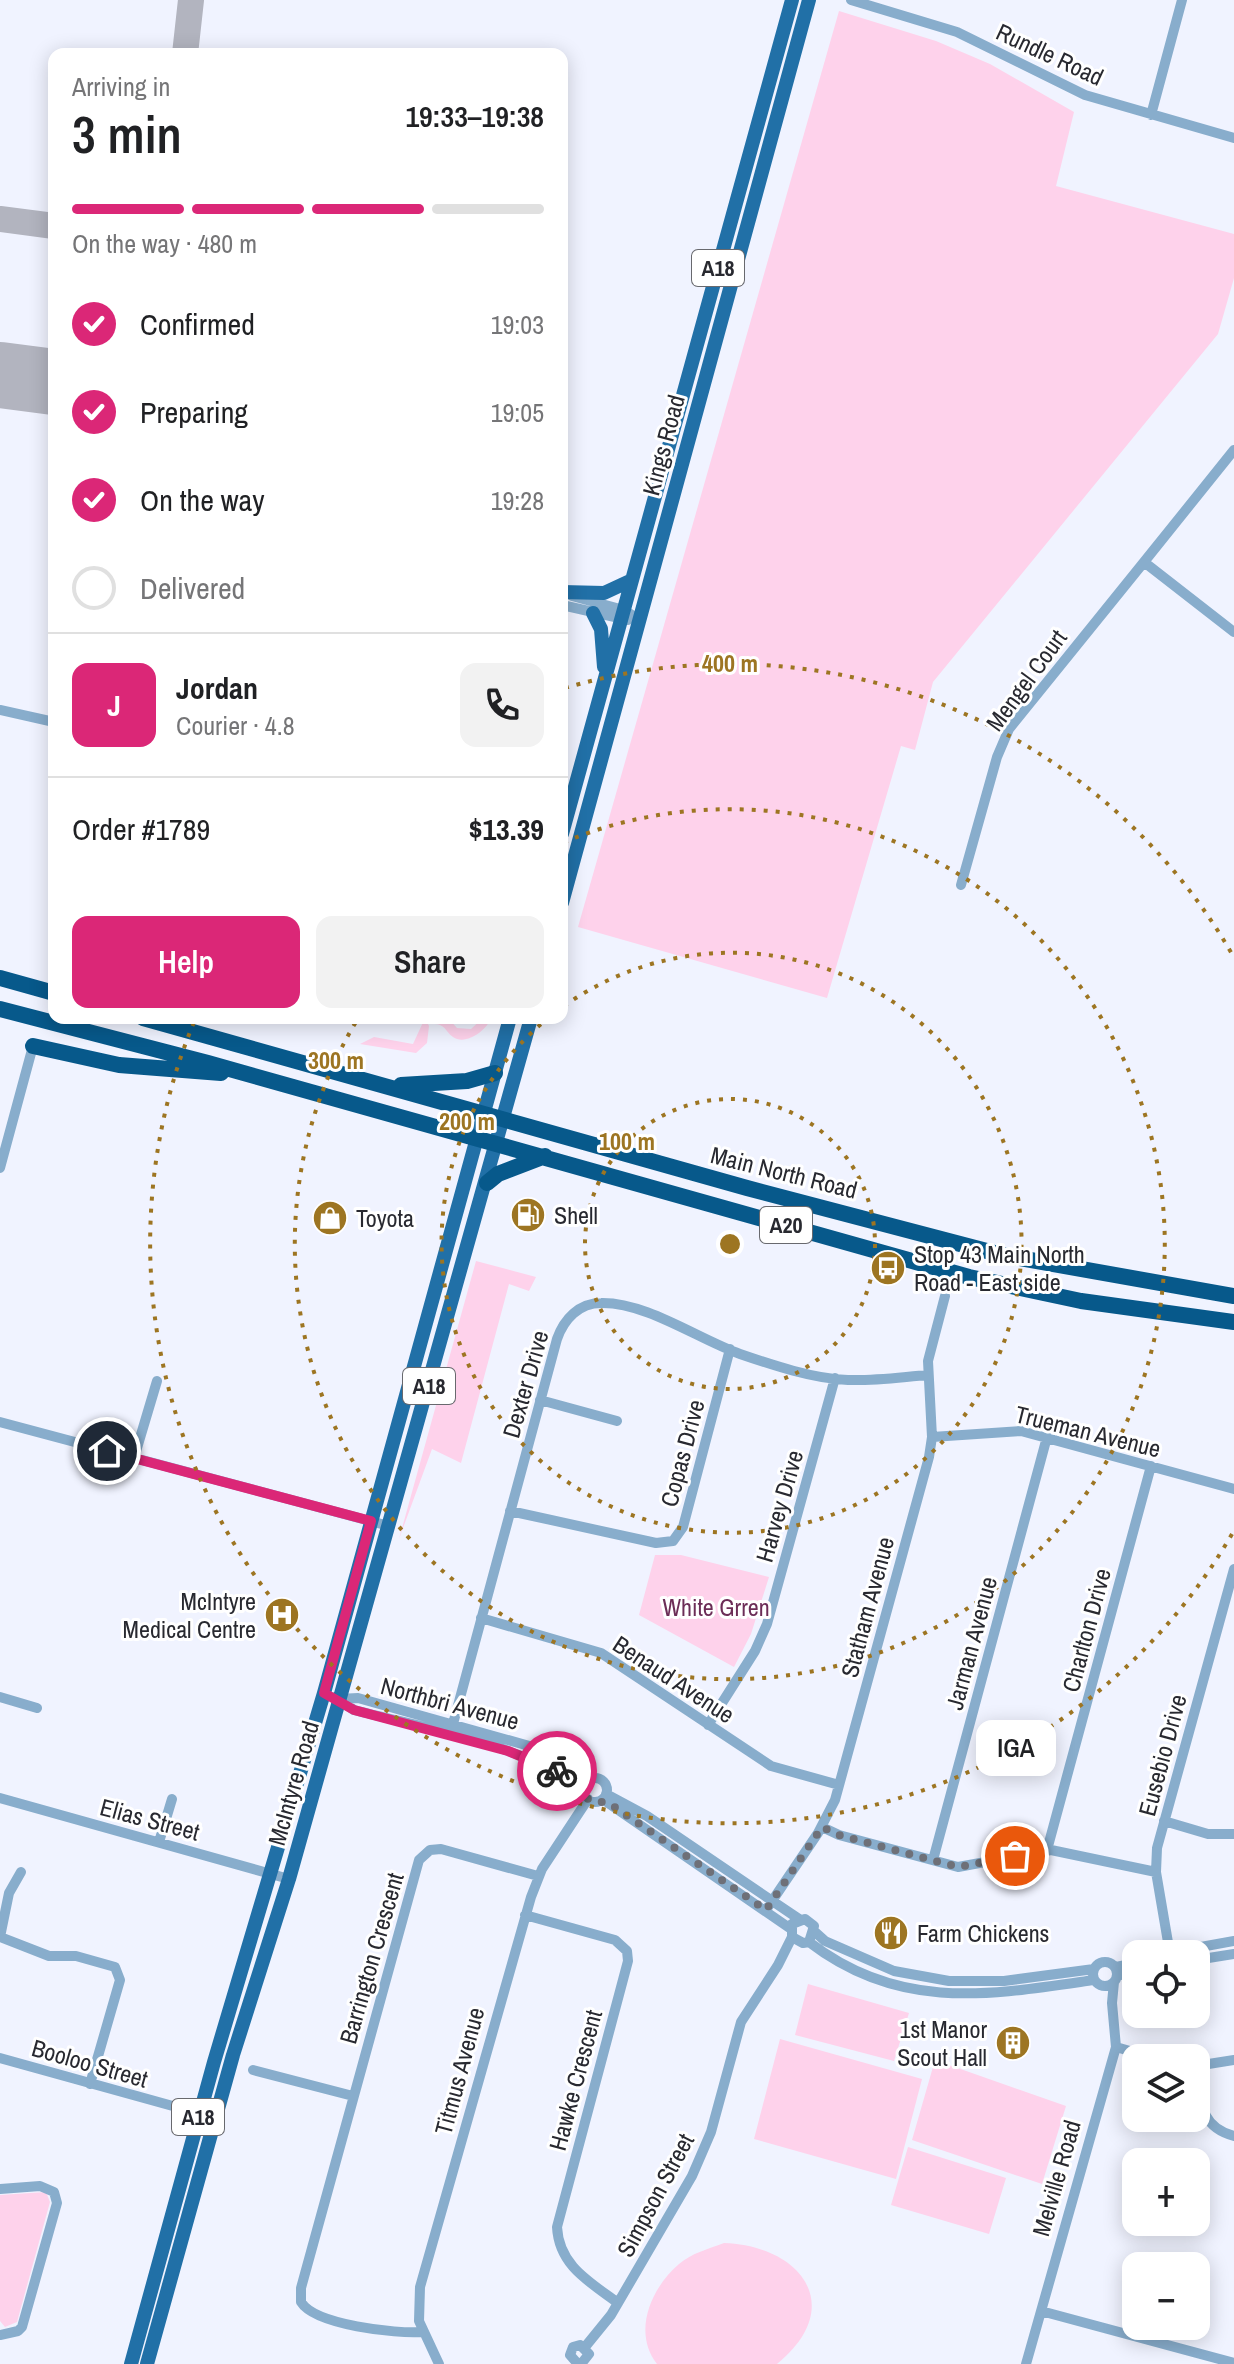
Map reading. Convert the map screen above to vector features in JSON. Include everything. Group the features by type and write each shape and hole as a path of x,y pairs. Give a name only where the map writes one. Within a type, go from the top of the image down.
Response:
{"highway":[{"path":"0,978 48,991"},
{"name":"Main North Road","path":"0,1009 48,1022"},
{"name":"Main North Road","path":"57,1024 545,1156 1007,1286 1081,1301 1234,1322"},
{"name":"Main North Road","path":"165,1024 484,1115 1002,1255 1234,1296"},
{"path":"33,1046 119,1065 250,1075"},
{"path":"387,1086 467,1081 495,1073"},
{"path":"487,1183 498,1174 545,1156"}],"main road":[{"name":"Kings Road","path":"568,812 792,0"},
{"name":"Kings Road","path":"568,881 809,0"},
{"path":"568,593 604,593 632,580"},
{"path":"593,613 601,629 604,683"},
{"name":"A18","path":"477,1138 508,1024"},
{"name":"A18","path":"504,1120 529,1024"},
{"name":"McIntyre Road","path":"147,2364 233,2055 289,1879 504,1120"},
{"name":"McIntyre Road","path":"131,2364 199,2113 324,1693 477,1138"},
{"path":"423,1332 435,1333 453,1300"}],"street":[{"name":"Rundle Road","path":"851,0 942,26 1064,87 1234,138"},
{"path":"1151,115 1182,0"},
{"path":"1234,450 1144,562 1234,632"},
{"name":"Mengel Court","path":"961,885 997,757 1009,729 1144,562"},
{"path":"568,595 638,619"},
{"path":"568,607 593,613 623,615"},
{"path":"0,710 48,721"},
{"path":"0,1168 33,1046"},
{"name":"Statham Avenue","path":"770,1905 822,1827 839,1785 932,1437 928,1375 945,1296"},
{"name":"Dexter Drive","path":"451,1729 560,1331 572,1314 586,1306 603,1303 619,1306 657,1318 730,1349 835,1378 928,1375"},
{"name":"Copas Drive","path":"510,1511 656,1543 673,1541 683,1527 730,1349"},
{"name":"Harvey Drive","path":"708,1725 747,1665 767,1624 835,1378"},
{"path":"134,1458 157,1381"},
{"path":"540,1400 617,1421"},
{"path":"0,1422 389,1526"},
{"name":"Trueman Avenue","path":"932,1437 1008,1429 1234,1489"},
{"name":"Jarman Avenue","path":"933,1860 1047,1437"},
{"name":"Charlton Drive","path":"1047,1850 1151,1466"},
{"name":"Eusebio Drive","path":"1165,1940 1156,1872 1157,1848 1234,1569"},
{"name":"Benaud Avenue","path":"481,1618 601,1653 771,1766 839,1785"},
{"name":"Northbri Avenue","path":"324,1693 339,1699 358,1698 451,1729 540,1749 586,1784 602,1780 604,1796"},
{"path":"0,1697 37,1708"},
{"path":"586,1784 588,1799 604,1796 647,1816 770,1905 789,1916 811,1922 801,1936"},
{"name":"Elias Street","path":"0,1798 289,1879"},
{"path":"159,1842 172,1799"},
{"name":"Titmus Avenue","path":"439,2364 422,2332 418,2311 420,2287 538,1876 588,1799"},
{"path":"1164,1821 1208,1834 1234,1834"},
{"path":"822,1827 839,1835 958,1867 1047,1850 1156,1872"},
{"name":"Barrington Crescent","path":"422,2332 387,2332 310,2312 301,2302 301,2288 422,1855 441,1849 538,1876"},
{"path":"21,1872 9,1893 0,1937 49,1956 76,1956 115,1967 120,1980 90,2084"},
{"path":"770,1905 801,1936 825,1941 894,1971 949,1981 1106,1977 1122,1974"},
{"name":"Hawke Crescent","path":"525,1915 618,1941 627,1951 628,1961 557,2227 559,2244 568,2263 618,2303"},
{"name":"Simpson Street","path":"578,2363 573,2347 585,2347 618,2303 692,2176 711,2132 741,2022 801,1936 799,1919"},
{"path":"1210,1945 1234,1941"},
{"path":"1210,1958 1234,1954"},
{"path":"1106,1977 1122,1970"},
{"name":"Melville Road","path":"1026,2364 1116,2047 1106,1977"},
{"path":"1116,2047 1122,2049"},
{"path":"1210,2064 1234,2060"},
{"name":"Booloo Street","path":"1,2061 216,2118"},
{"path":"253,2070 353,2096"},
{"path":"1210,2124 1218,2132 1234,2136"},
{"path":"0,2189 45,2186 54,2192 57,2203 22,2327 0,2335"},
{"path":"1041,2311 1234,2363"},
{"path":"578,2363 589,2354 585,2347"}],"green space":[{"path":"839,11 936,41 990,64 1074,112 1056,186 1234,234 1234,278 1218,334 933,682 915,750 901,746 827,998 578,927"},
{"path":"422,1024 428,1024 427,1043 416,1053 360,1044 374,1037 413,1044"},
{"path":"436,1024 453,1024 457,1028 471,1029 476,1024 488,1024 481,1032 464,1040 453,1037"},
{"path":"476,1261 536,1277 529,1291 509,1284 461,1463 432,1449 399,1539"},
{"name":"White Grren","path":"655,1555 681,1555 769,1577 751,1634 734,1667 639,1615"},
{"path":"808,1984 909,2013 894,2061 795,2035"},
{"path":"780,2039 922,2079 896,2179 754,2139"},
{"path":"935,2060 1066,2106 1042,2184 912,2140"},
{"path":"908,2147 1006,2178 989,2234 891,2205"},
{"path":"46,2192 50,2202 17,2322 5,2327 0,2321 0,2195"},
{"path":"724,2243 752,2247 775,2255 794,2268 806,2283 812,2301 809,2321 798,2343 777,2364 657,2364 646,2338 646,2325 648,2311 660,2285 679,2264"}],"taxiway":[{"path":"186,48 191,0"},
{"path":"0,219 48,225"}],"runway":[{"path":"0,375 48,381"}],"way so far":[{"path":"557,1771 583,1787 584,1794 591,1801 602,1799 766,1910 822,1827 839,1835 951,1866 1015,1856"}],"place":[{"name":"Shell","path":"528,1215"},
{"name":"Toyota","path":"330,1218"},
{"name":"Stop 43 Main North Road - East side","path":"888,1268"},
{"name":"McIntyre Medical Centre","path":"282,1615"},
{"name":"IGA","path":"1015,1856"},
{"name":"Farm Chickens","path":"891,1933"},
{"name":"1st Manor Scout Hall","path":"1013,2043"}],"route":[{"path":"107,1451 371,1521 324,1693 354,1710 508,1751 557,1771"}]}
